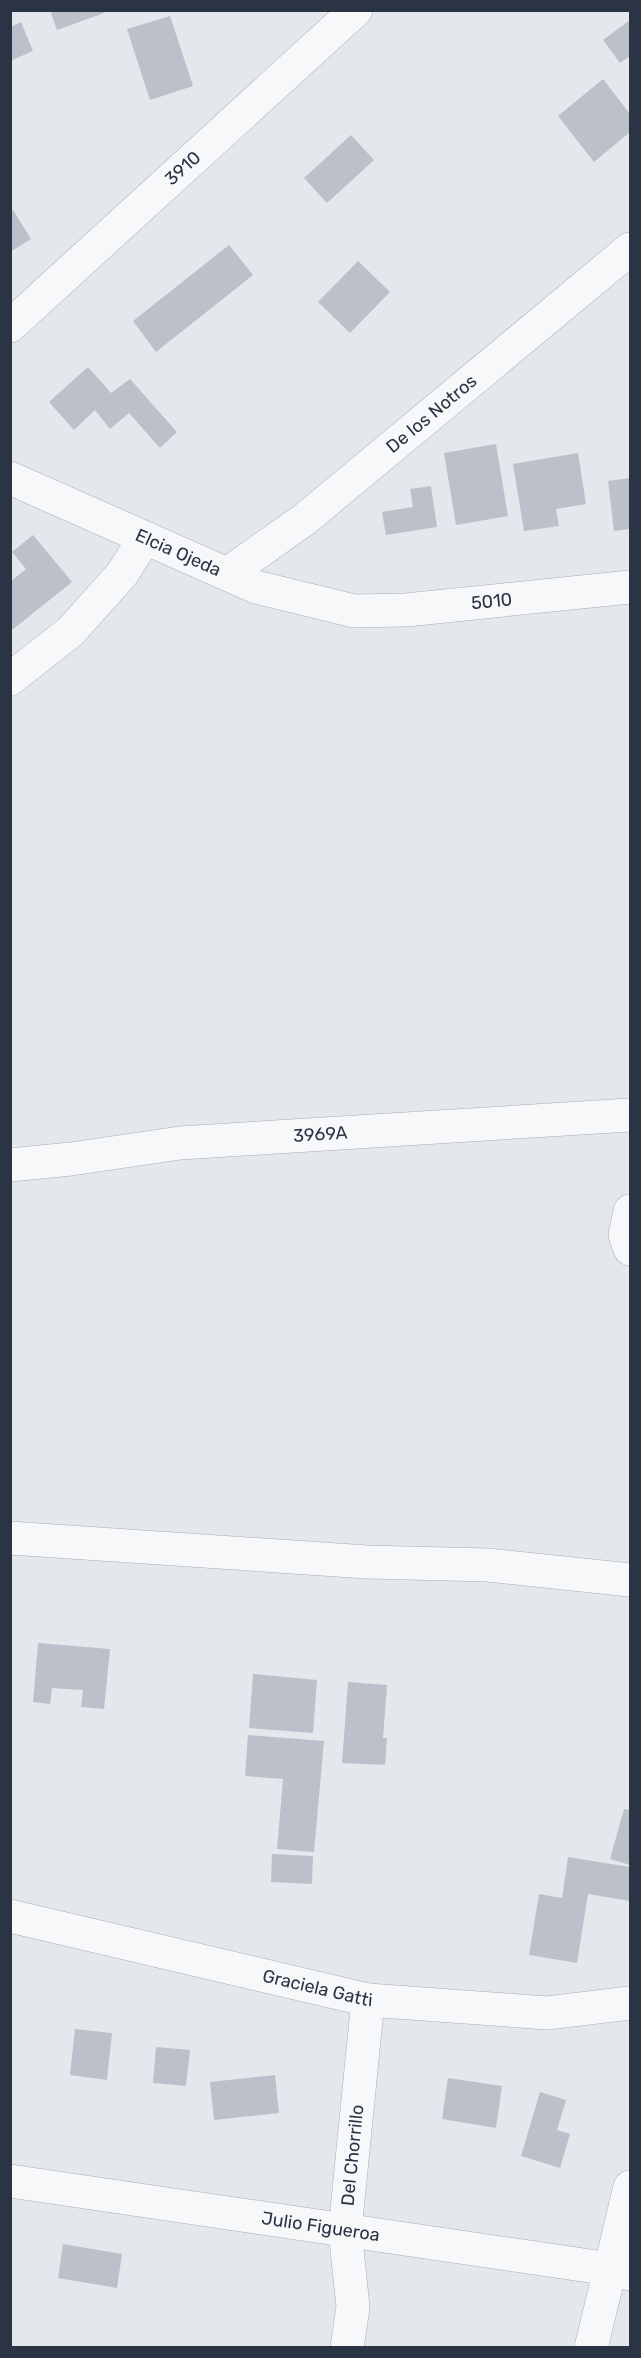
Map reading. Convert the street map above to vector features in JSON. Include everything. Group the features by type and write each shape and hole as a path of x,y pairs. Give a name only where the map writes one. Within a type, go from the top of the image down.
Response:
{"street":[{"name":"3910","path":"10,327 356,10"},
{"name":"De los Notros","path":"227,574 305,519 630,249"},
{"name":"Elcia Ojeda","path":"10,478 256,587 354,611"},
{"path":"10,679 71,631 122,574 145,538"},
{"name":"5010","path":"354,611 406,610 630,588"},
{"name":"3969A","path":"10,1165 71,1159 180,1143 630,1115"},
{"path":"630,1211 625,1235 630,1249"},
{"path":"10,1538 367,1562 488,1565 630,1580"},
{"name":"Graciela Gatti","path":"10,1916 368,2000 547,2013 630,2003"},
{"name":"Del Chorrillo","path":"347,2348 353,2307 345,2230 368,2000"},
{"name":"Julio Figueroa","path":"10,2181 620,2272"},
{"path":"591,2348 620,2272 630,2187"}],"building":[{"path":"50,10 103,10 104,13 57,30"},
{"path":"170,16 193,86 150,100 127,29"},
{"path":"630,20 630,56 620,63 603,40"},
{"path":"21,22 33,51 10,61 10,27"},
{"path":"603,79 630,114 630,132 594,162 558,116"},
{"path":"351,135 374,160 327,203 304,178"},
{"path":"13,210 31,239 10,252 10,211"},
{"path":"229,245 253,275 156,352 133,321"},
{"path":"358,261 390,292 350,333 318,302"},
{"path":"88,367 111,393 130,379 177,432 160,448 129,413 110,429 95,410 74,430 49,402"},
{"path":"496,444 508,516 456,525 444,453"},
{"path":"578,453 586,504 556,509 559,526 524,531 513,464"},
{"path":"630,478 630,529 614,531 608,481"},
{"path":"431,486 437,527 386,535 382,512 413,507 410,489"},
{"path":"33,535 72,582 12,630 10,582 26,569 12,552"},
{"path":"38,1643 110,1649 104,1709 81,1707 83,1690 52,1688 50,1704 33,1702"},
{"path":"253,1674 317,1680 313,1733 249,1728"},
{"path":"348,1682 387,1685 383,1738 387,1738 385,1765 342,1763"},
{"path":"248,1735 324,1741 314,1852 277,1849 283,1779 245,1776"},
{"path":"624,1809 630,1810 630,1865 610,1859"},
{"path":"272,1854 313,1856 312,1884 271,1882"},
{"path":"568,1857 630,1867 630,1901 588,1894 577,1963 529,1955 539,1894 562,1898"},
{"path":"75,2029 112,2033 107,2080 70,2075"},
{"path":"156,2047 190,2050 186,2086 153,2083"},
{"path":"275,2075 279,2113 214,2120 210,2082"},
{"path":"448,2078 502,2086 496,2128 442,2119"},
{"path":"540,2092 566,2100 557,2130 570,2134 560,2168 521,2156"},
{"path":"63,2244 122,2254 117,2288 58,2278"}]}
